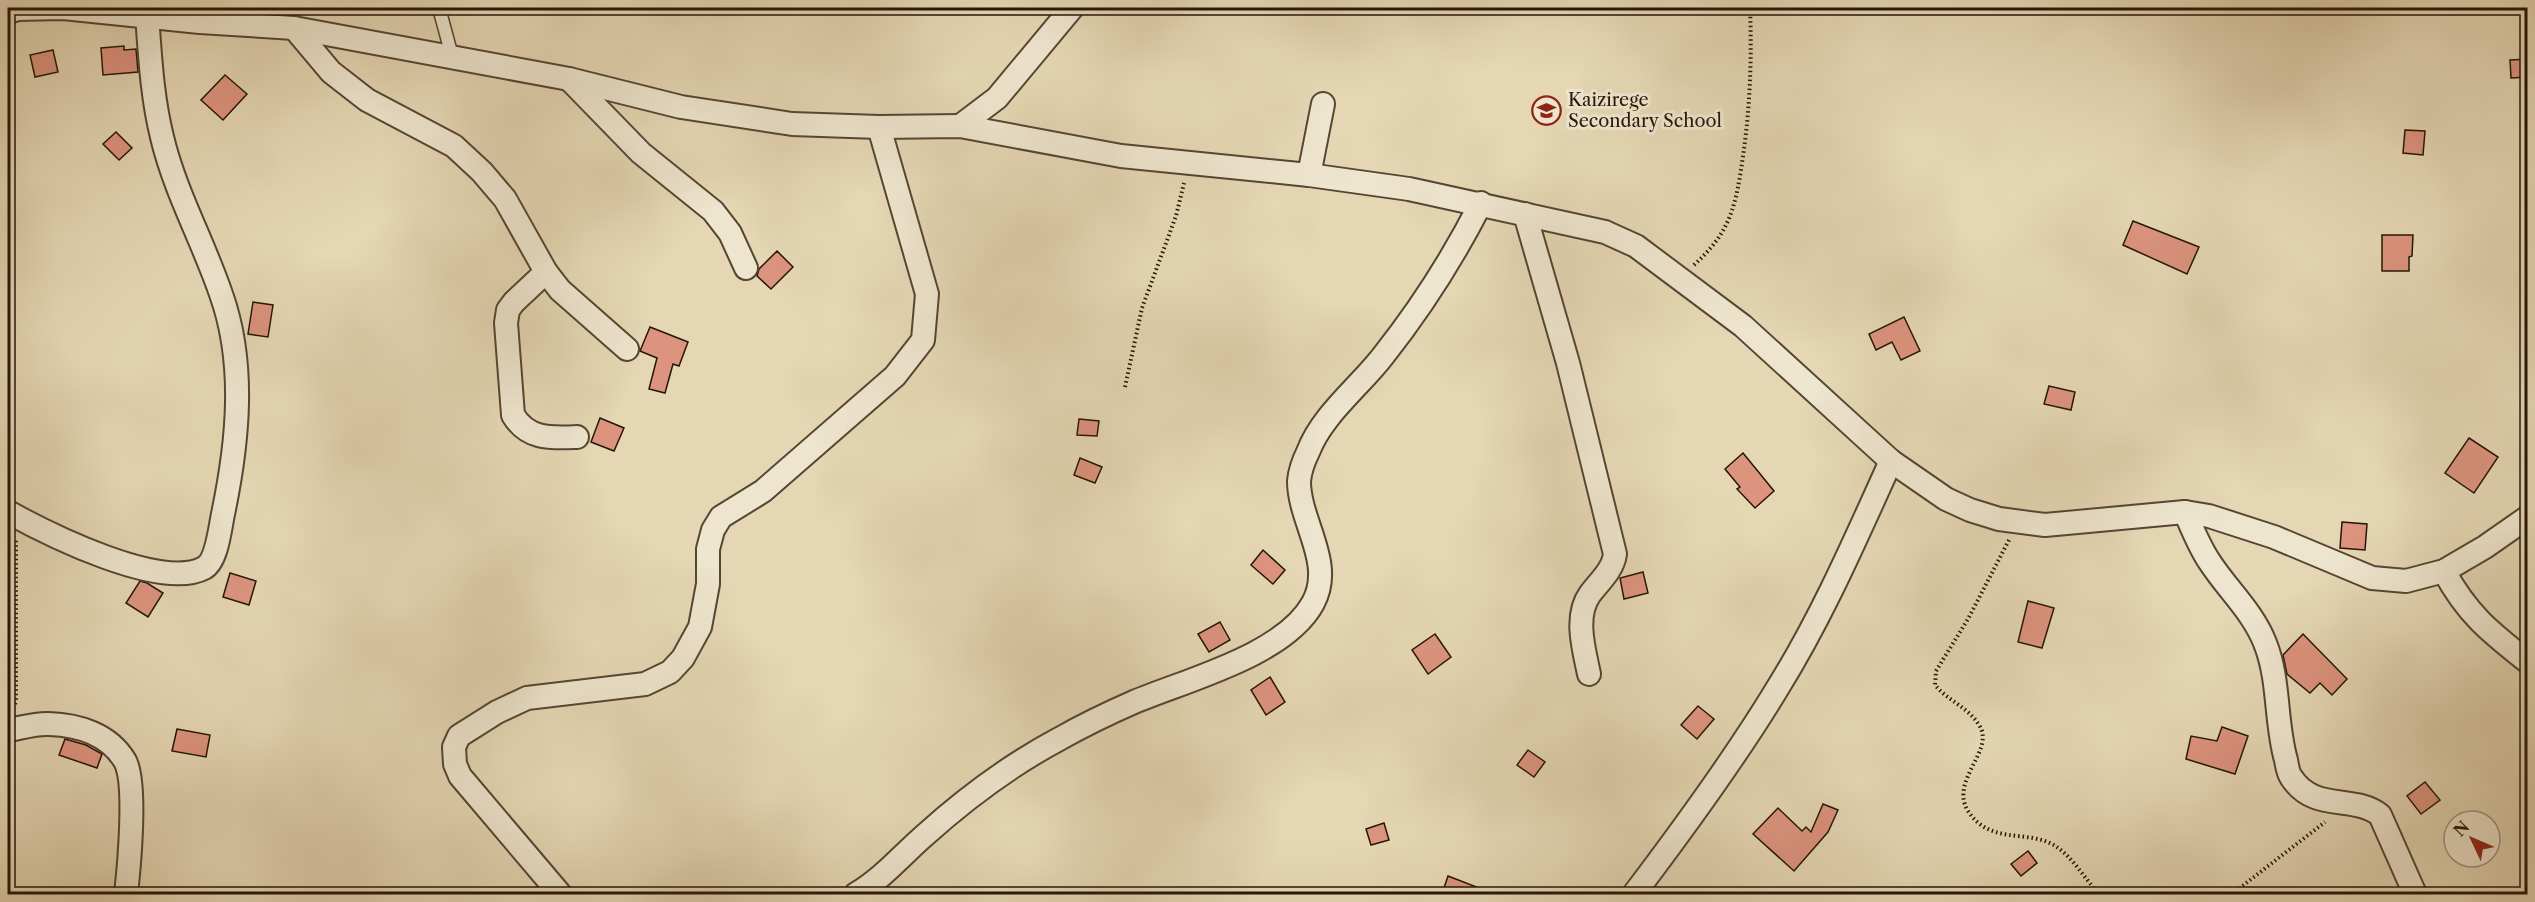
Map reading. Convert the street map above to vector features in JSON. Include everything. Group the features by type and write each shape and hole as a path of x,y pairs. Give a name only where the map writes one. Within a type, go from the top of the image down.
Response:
{"street":[{"path":"14,10 63,8 200,22 294,28 569,79 681,107 792,124 879,127 960,126 1121,156 1309,175 1409,189 1605,232 1636,246 1743,326 1891,461 1946,499 1989,516 2045,525 2185,512 2209,516 2274,537 2372,578 2406,581 2444,571 2485,547 2528,517"},
{"path":"960,126 997,98 1072,8"},
{"path":"12,514 76,545 126,564 172,574 194,572 207,567 216,550 229,485 238,400 236,358 222,295 189,218 162,137 154,97 147,15"},
{"path":"294,28 331,72 368,100 454,146 482,172 505,199 546,272 560,290 627,349"},
{"path":"569,79 641,153 713,211 730,233 746,268"},
{"path":"1309,175 1323,104"},
{"path":"560,894 460,776 455,764 454,747 459,736 497,712 527,698 645,684 669,672 683,658 700,627 708,584 708,549 713,530 721,517 763,491 886,384 923,340 927,294 879,127"},
{"path":"856,894 876,882 925,835 1000,775 1060,738 1133,702 1221,668 1277,642 1300,619 1313,603 1321,578 1316,547 1300,493 1299,478 1309,449 1322,426 1408,325 1459,247 1481,203"},
{"path":"1526,214 1568,363 1615,554 1612,566 1587,597 1582,613 1582,642 1589,674"},
{"path":"546,272 508,310 506,322 513,415 520,426 530,434 548,438 577,437"},
{"path":"1634,894 1690,819 1778,689 1825,601 1891,461"},
{"path":"2185,512 2209,561 2254,620 2266,645 2275,683 2282,745 2291,777 2308,793 2327,802 2360,805 2380,815 2415,894"},
{"path":"2444,571 2458,598 2473,616 2508,648 2528,662"},
{"path":"10,720 80,728 105,739 125,761 131,793 126,894"}],"lane":[{"path":"439,8 452,56"}],"path":[{"path":"1681,278 1710,250 1726,224 1738,186 1748,125 1752,56 1750,8"},
{"path":"1125,387 1142,308 1176,216 1190,162"},
{"path":"10,720 16,702 12,514"},
{"path":"2020,522 1936,672 1935,685 1942,693 1967,710 1980,725 1984,734 1982,747 1965,783 1963,798 1968,811 1980,824 1994,832 2050,843 2066,854 2099,894"},
{"path":"2232,894 2346,804"}],"building":[{"path":"124,46 124,50 136,49 138,72 103,75 101,48"},
{"path":"53,50 58,72 35,77 30,55"},
{"path":"2528,59 2528,77 2511,78 2510,60"},
{"path":"225,75 247,94 223,120 201,100"},
{"path":"2405,130 2425,131 2423,155 2403,153"},
{"path":"116,132 132,148 119,160 103,144"},
{"path":"2133,221 2199,247 2187,274 2123,245"},
{"path":"2382,235 2413,235 2409,271 2382,271"},
{"path":"777,251 793,267 771,289 757,276 759,269"},
{"path":"253,302 273,305 268,337 248,334"},
{"path":"1904,317 1920,351 1901,360 1892,342 1876,350 1869,334"},
{"path":"650,327 688,342 679,366 673,364 665,393 649,389 657,358 640,351"},
{"path":"2049,386 2075,392 2071,410 2044,404"},
{"path":"600,418 624,428 614,451 591,442"},
{"path":"1079,419 1099,421 1097,436 1077,435"},
{"path":"2469,438 2498,457 2474,493 2445,473"},
{"path":"1743,453 1774,491 1755,508 1737,489 1740,487 1725,469"},
{"path":"1080,458 1102,467 1095,483 1074,475"},
{"path":"2342,522 2367,524 2365,550 2340,548"},
{"path":"1263,550 1285,570 1273,584 1251,565"},
{"path":"1643,572 1648,593 1624,599 1620,578"},
{"path":"230,573 256,581 249,605 223,597"},
{"path":"140,581 163,593 148,617 126,603"},
{"path":"2028,601 2054,608 2042,648 2018,642"},
{"path":"1220,622 1230,640 1209,652 1198,634"},
{"path":"1435,634 1451,657 1428,674 1412,650"},
{"path":"2303,634 2347,679 2332,695 2320,683 2310,693 2287,674 2283,655"},
{"path":"1270,677 1285,702 1266,715 1251,690"},
{"path":"1698,706 1714,719 1697,739 1681,725"},
{"path":"2222,727 2248,736 2235,774 2186,759 2191,736 2217,741"},
{"path":"177,729 210,735 206,757 172,751"},
{"path":"65,739 86,745 102,754 97,768 59,755"},
{"path":"1528,750 1545,762 1534,777 1517,765"},
{"path":"2425,782 2440,800 2421,814 2407,796"},
{"path":"1823,804 1838,810 1828,832 1794,871 1753,834 1778,808 1802,831 1806,827 1811,832"},
{"path":"1384,823 1389,840 1371,845 1366,829"},
{"path":"2028,851 2037,863 2021,876 2011,864"},
{"path":"1448,876 1492,893 1492,894 1442,894"}],"place":[{"name":"Kaizirege Secondary School","path":"1547,110"}]}
